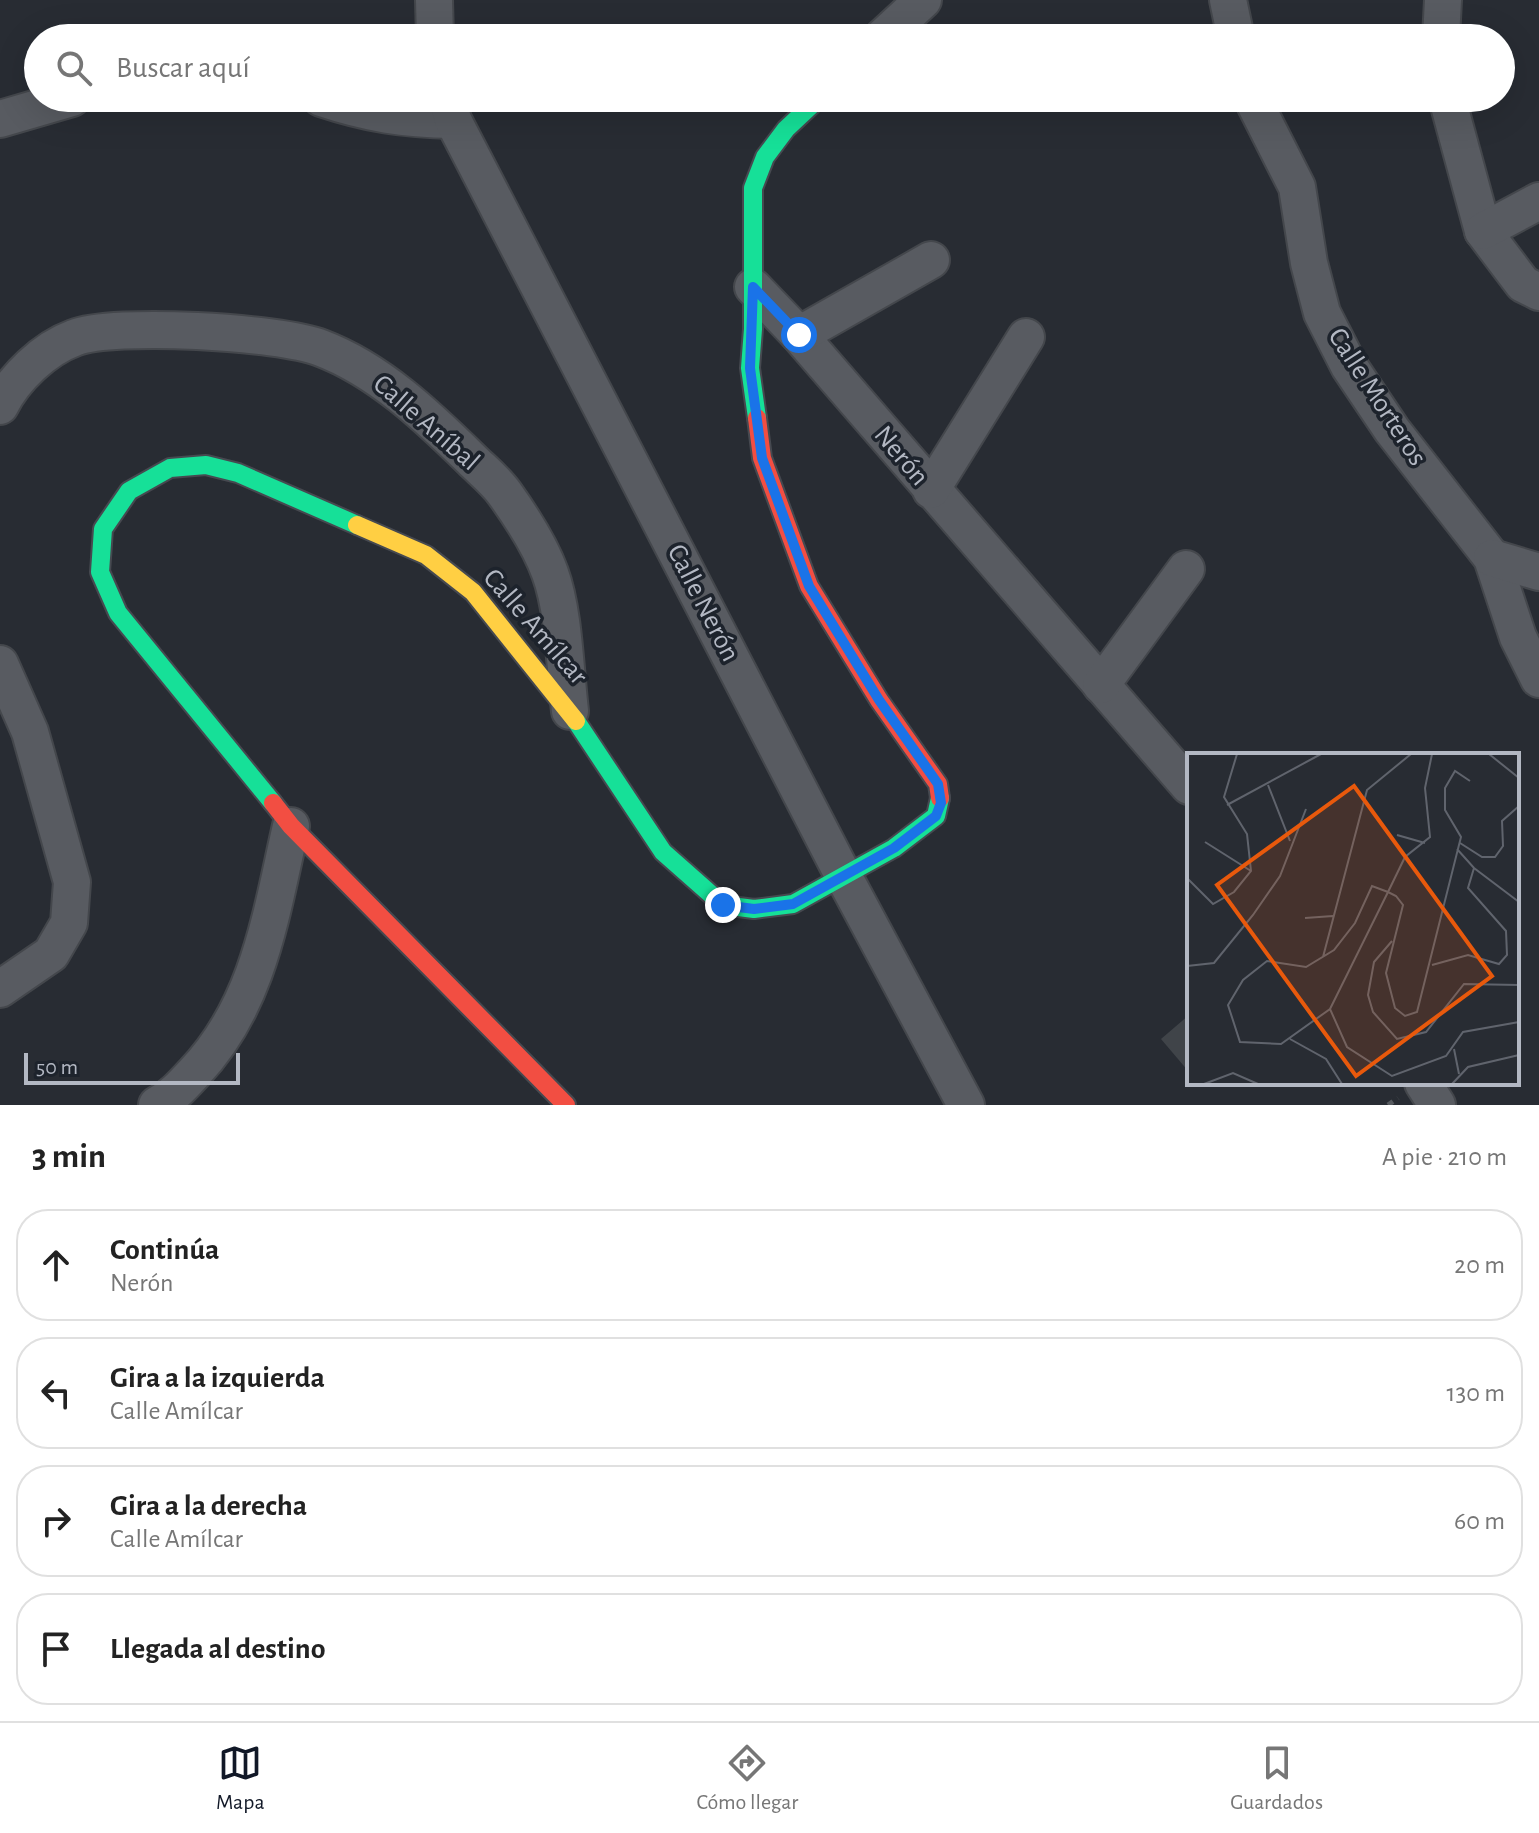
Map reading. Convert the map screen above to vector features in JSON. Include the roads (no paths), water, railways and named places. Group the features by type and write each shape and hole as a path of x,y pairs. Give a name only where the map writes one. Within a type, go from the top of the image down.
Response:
{"street":[{"path":"434,0 435,24"},
{"path":"897,24 923,0"},
{"path":"1228,0 1233,24"},
{"path":"1442,24 1443,0"},
{"path":"0,119 24,112"},
{"path":"364,112 413,119 439,112"},
{"name":"Calle Nerón","path":"452,112 844,877 966,1105"},
{"path":"753,287 753,188 765,157 786,129 804,112"},
{"name":"Calle Morteros","path":"1259,112 1297,187 1309,263 1322,313 1349,366 1392,430 1492,558 1518,637 1539,679"},
{"path":"1451,112 1483,231 1523,284 1539,292"},
{"path":"1483,231 1539,201"},
{"path":"799,335 931,260"},
{"name":"Nerón","path":"753,287 799,335 1187,784"},
{"name":"Calle Amílcar","path":"566,1105 291,826 118,613 100,572 103,529 129,491 170,468 206,465 238,473 426,555 473,592 570,711 663,852 723,905 754,909 793,904 894,848 936,816 941,803 938,784 879,700 809,586 762,458 750,368 753,287"},
{"name":"Calle Aníbal","path":"0,406 37,361 75,337 122,330 268,335 320,348 377,377 434,422 504,492 529,533 553,583 570,711"},
{"path":"931,490 1026,337"},
{"path":"1492,558 1539,572"},
{"path":"1101,685 1186,569"},
{"path":"0,664 30,732 72,882 69,923 51,954 0,989"},
{"path":"157,1105 169,1099 206,1060 242,1007 265,943 291,826"},
{"path":"1424,1085 1437,1105"}]}
